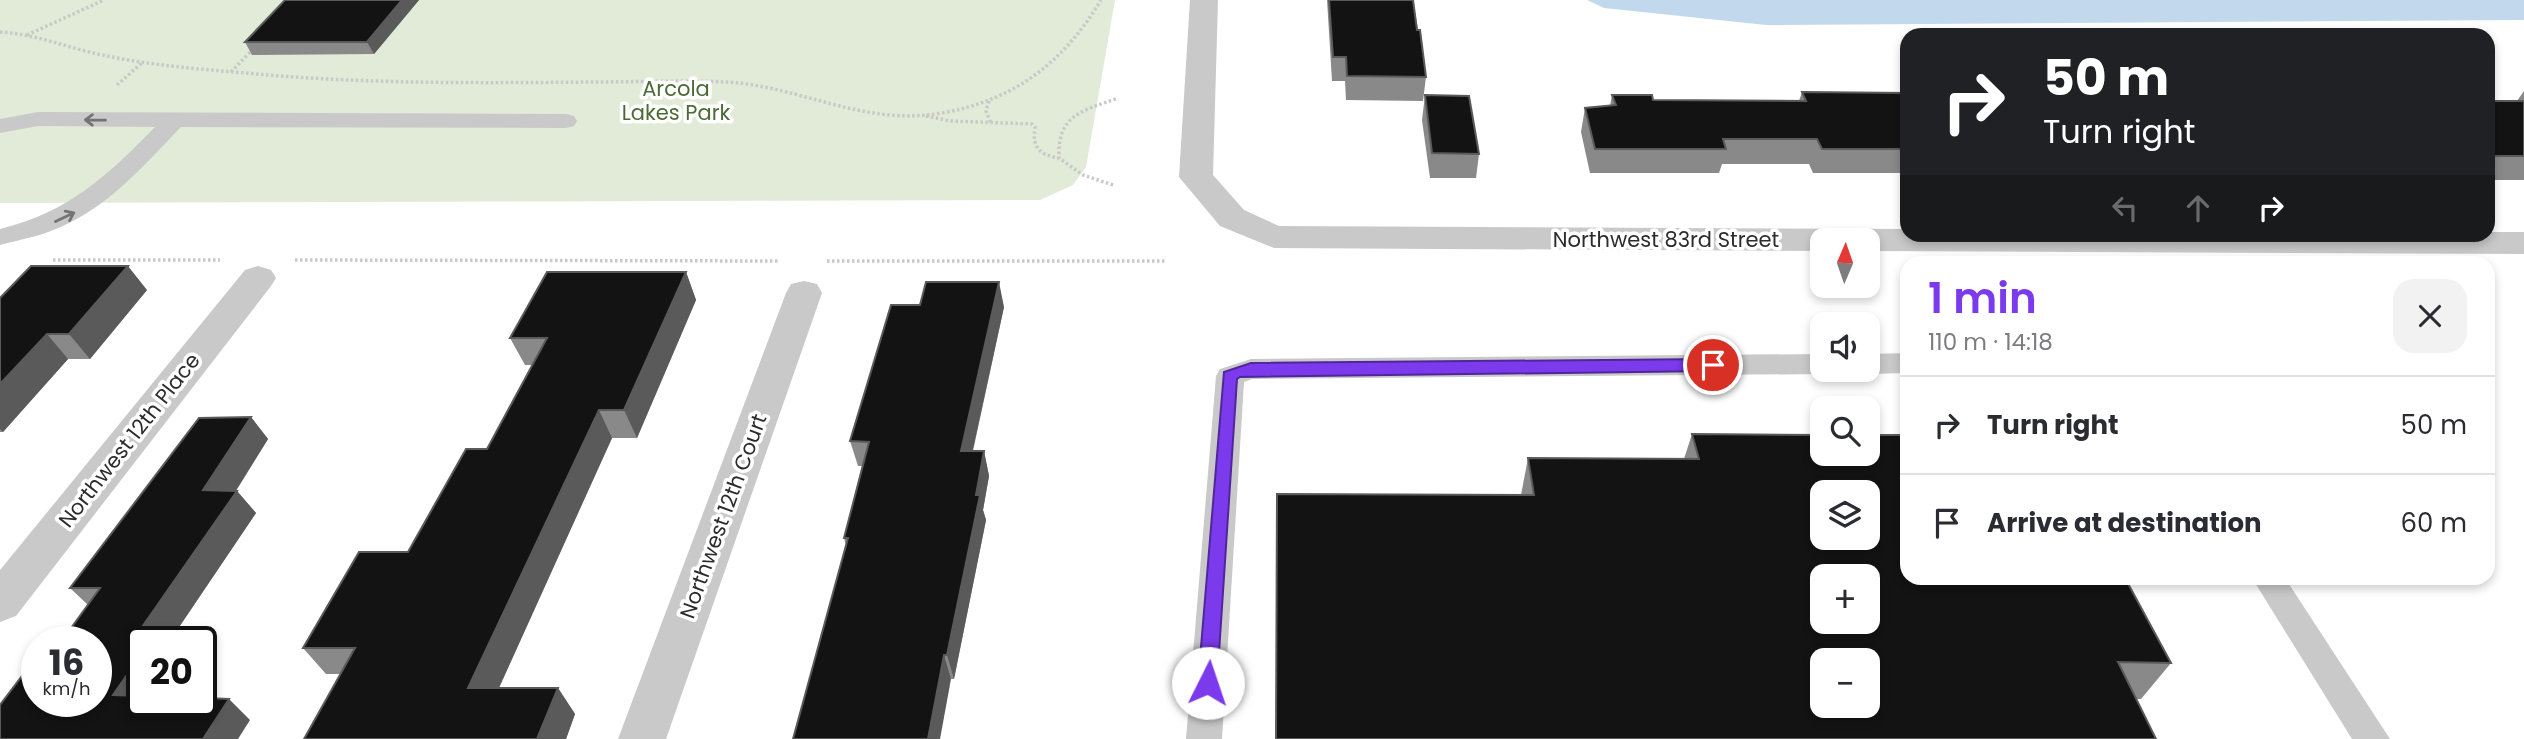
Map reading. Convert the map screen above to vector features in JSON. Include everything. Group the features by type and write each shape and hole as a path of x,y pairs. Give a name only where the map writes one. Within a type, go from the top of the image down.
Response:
{"street":[{"name":"Northwest 83rd Street","path":"1204,0 1196,177 1232,218 1274,237 1900,240"},
{"name":"Northwest 83rd Street","path":"2316,242 2524,243"},
{"name":"Northwest 12th Place","path":"0,603 256,266"},
{"name":"Northwest 12th Court","path":"642,739 802,272"}],"lane":[{"path":"0,126 38,119 566,121"},
{"path":"0,237 51,223 96,198 175,120"},
{"path":"1880,364 1900,363"},
{"path":"1204,739 1230,376 1236,372 1251,369 1810,364"},
{"path":"2273,585 2372,739"}],"path":[{"path":"26,35 104,0"},
{"path":"0,32 26,35 74,50 124,60 231,72 437,83 726,82 772,89 866,114 895,117 925,115 990,100 1023,83 1052,63 1077,37 1101,0"},
{"path":"231,72 257,45"},
{"path":"1059,159 1058,139 1062,126 1069,120 1118,98"},
{"path":"990,100 986,111 991,123"},
{"path":"925,115 950,121 1032,124 1035,127 1032,141 1037,151 1059,159 1083,175 1112,185"},
{"path":"49,260 256,266 802,272 1166,261"}],"green space":[{"name":"Arcola Lakes Park","path":"0,0 1115,0 1086,167 1073,185 1040,200 0,203"}],"water":[{"path":"1587,0 2524,0 2524,20 1766,25 1604,8"}],"building":[{"path":"285,0 402,0 367,42 245,42"},
{"path":"1329,0 1413,0 1426,77 1347,76 1346,57 1333,57"},
{"path":"1802,92 1900,93 1900,149 1822,149 1817,139 1723,139 1726,149 1595,149 1585,108 1616,105 1612,95 1652,95 1653,100 1806,101"},
{"path":"1425,95 1469,96 1479,154 1432,153"},
{"path":"2495,101 2524,101 2524,156 2495,156"},
{"path":"31,266 128,266 69,334 47,334 0,384 0,298"},
{"path":"547,272 686,272 624,410 599,410 468,688 558,688 537,739 304,739 355,648 303,648 359,552 408,552 466,449 487,449 547,338 510,338"},
{"path":"926,282 999,282 961,451 984,451 976,495 980,495 928,739 793,739 848,538 844,538 869,442 850,441 891,305 920,305"},
{"path":"251,417 203,490 237,491 143,626 126,626 126,676 113,695 126,695 126,717 217,717 217,699 229,699 203,739 0,739 0,705 21,677 21,717 112,717 112,626 73,626 100,588 70,588 199,418"},
{"path":"1692,434 1810,435 1810,466 1880,466 1880,435 1900,435 1900,585 2129,585 2171,663 2118,662 2156,739 1276,739 1277,494 1534,495 1528,458 1699,459"}],"route":[{"path":"1208,683 1230,376 1236,372 1251,369 1713,365"}]}
